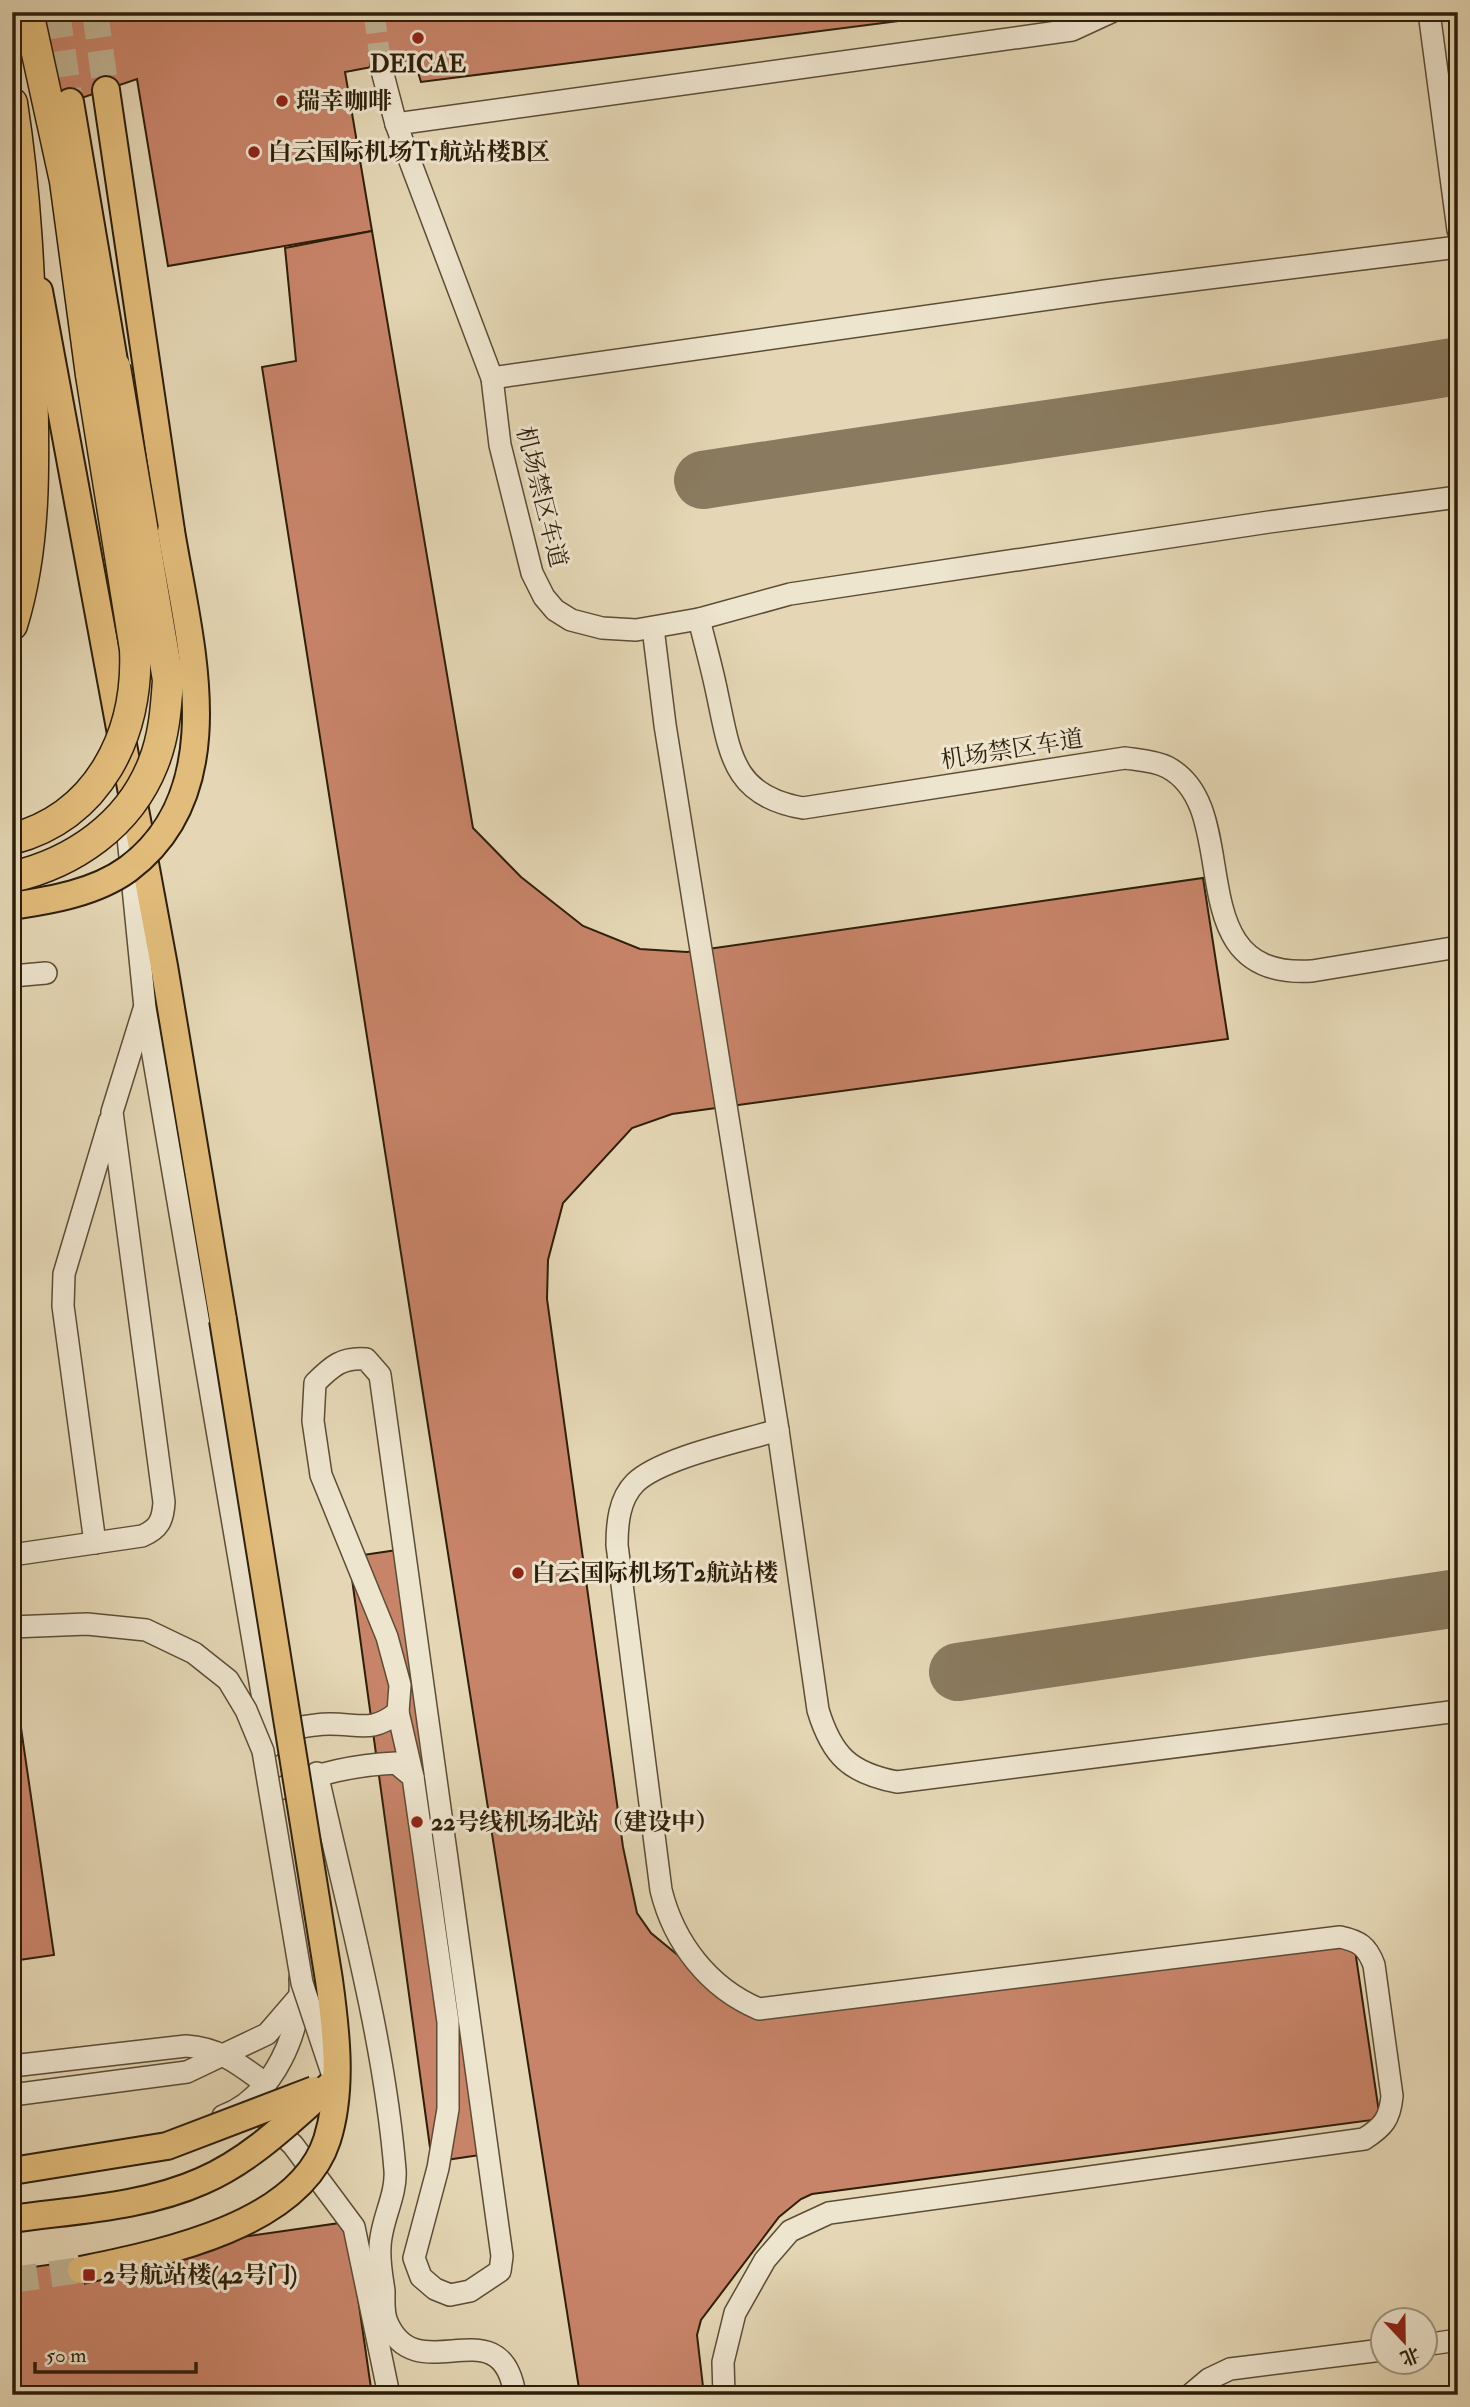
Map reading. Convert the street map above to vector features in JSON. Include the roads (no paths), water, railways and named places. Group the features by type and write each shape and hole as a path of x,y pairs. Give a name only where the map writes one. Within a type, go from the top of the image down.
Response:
{"highway":[{"path":"12,877 39,871 91,845 124,813 153,766 164,725 168,680 74,244 65,181 28,12"},
{"path":"12,103 27,224 32,478 23,589 12,625"},
{"path":"12,839 28,835 64,817 93,792 112,763 131,714 137,683 135,649 103,371"}],"main road":[{"path":"12,906 59,898 89,889 127,870 159,840 177,812 188,783 197,739 192,671 106,89"},
{"path":"70,102 103,371"},
{"path":"27,224 117,709 223,1320 336,2031 335,2081 327,2142 304,2180 275,2205 235,2225 159,2253 81,2270"},
{"path":"12,2171 167,2146 335,2081"},
{"path":"12,2219 161,2196 202,2181 241,2160 335,2081"}],"street":[{"path":"396,124 1072,30 1111,12"},
{"path":"1429,12 1458,230"},
{"name":"机场禁区车道","path":"382,67 396,124 492,378 500,445 532,573 544,597 555,610 588,626 625,630 653,628 699,619 730,755 752,785 770,801 803,807 1125,758 1146,761 1167,767 1193,790 1208,831 1211,863 1223,911 1238,942 1259,963 1289,973 1458,947"},
{"path":"12,188 27,224"},
{"path":"492,378 1105,291 1458,247"},
{"path":"699,619 790,594 1269,522 1458,498"},
{"path":"653,628 667,739 778,1430 818,1710 826,1735 845,1762 867,1776 897,1782 1458,1711"},
{"path":"12,2160 109,2146 180,2131 234,2112 266,2084 289,2045 301,1994 296,1906 279,1789 145,1008 117,709"},
{"path":"12,976 46,973"},
{"path":"95,1543 63,1306 64,1274 145,1008"},
{"path":"12,1555 152,1532 163,1516 164,1502 112,1112"},
{"path":"351,1358 366,1359 380,1375 502,2256 500,2271 486,2283 470,2291 450,2295 435,2289 421,2277 414,2258 438,2168 448,2109 447,2022 413,1777 398,1712 400,1685 387,1637 321,1475 313,1421 316,1383 334,1364 351,1358"},
{"path":"724,2395 723,2362 735,2313 765,2260 790,2231 830,2213 1364,2139 1381,2128 1390,2116 1392,2096 1374,1965 1368,1950 1356,1940 1340,1937 760,2009 739,2000 718,1986 687,1950 668,1920 661,1890 617,1545 617,1516 634,1484 662,1466 778,1430"},
{"path":"12,1627 87,1625 146,1630 194,1653 228,1680 246,1710 262,1751 302,1983 314,2028 335,2081"},
{"path":"268,1732 329,1724 359,1727 382,1725 398,1712"},
{"path":"279,1789 317,1773 353,1765 396,1763 413,1777"},
{"path":"317,1773 378,2049 395,2174 380,2247 386,2321 400,2342 415,2352 482,2350 498,2355 512,2375 515,2395"},
{"path":"12,2095 187,2072 209,2064 224,2053 267,2034 301,1994"},
{"path":"12,2066 186,2046 224,2053 266,2084"},
{"path":"234,2112 267,2120 293,2145 354,2227 389,2395"},
{"path":"1438,2342 1458,2340"},
{"path":"1190,2395 1209,2379 1230,2369 1368,2352"}],"tunnel":[{"path":"57,12 70,102"},
{"path":"95,12 106,90"},
{"path":"374,12 381,67"},
{"path":"12,2280 81,2270"}],"place":[{"name":"DEICAE","path":"418,38"},
{"name":"瑞幸咖啡","path":"282,101"},
{"name":"白云国际机场T1航站楼B区","path":"254,152"},
{"name":"白云国际机场T2航站楼","path":"518,1573"},
{"name":"22号线机场北站（建设中）","path":"417,1822"},
{"name":"2号航站楼(42号门)","path":"89,2275"}]}
